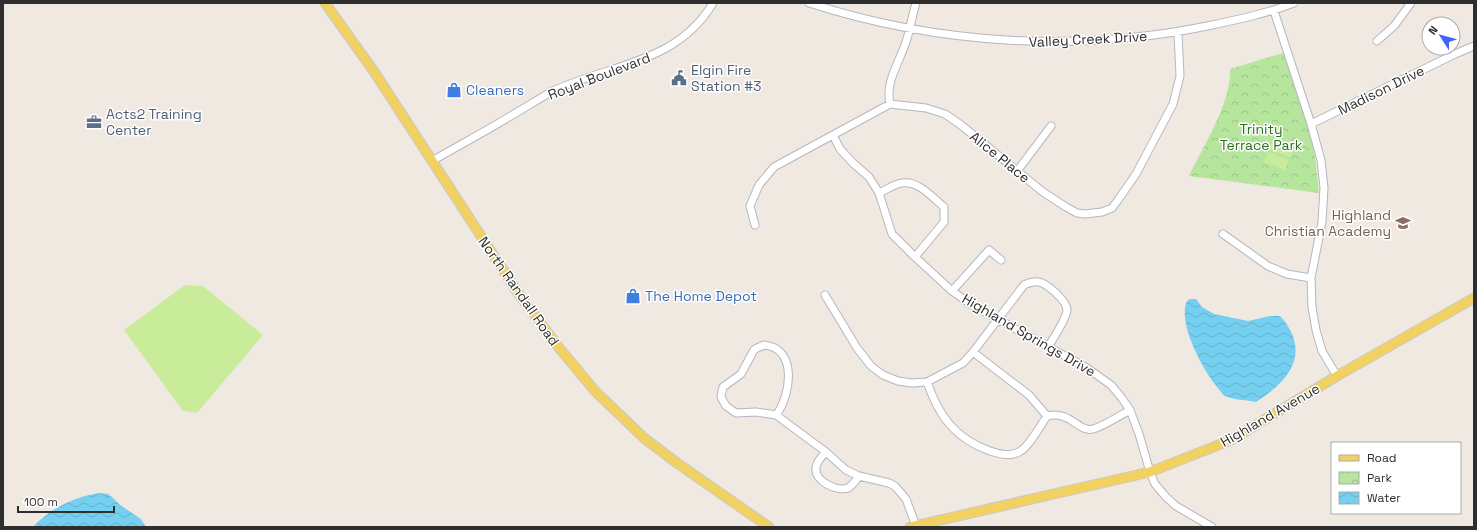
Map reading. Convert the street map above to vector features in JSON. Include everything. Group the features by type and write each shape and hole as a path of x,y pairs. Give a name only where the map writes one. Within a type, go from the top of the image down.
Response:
{"main road":[{"name":"North Randall Road","path":"325,3 372,70 518,294 560,349 595,391 644,438 766,526"},
{"name":"Highland Avenue","path":"913,526 1150,472 1231,440 1337,376 1474,298"}],"street":[{"name":"Royal Boulevard","path":"432,161 551,93 588,77 649,58 673,45 696,25 713,3"},
{"name":"Valley Creek Drive","path":"810,3 854,16 909,28 960,36 1026,42 1070,42 1125,39 1178,32 1274,11 1294,3"},
{"path":"756,225 750,206 759,185 774,167 890,104 888,95 890,82 902,54 916,3"},
{"path":"1377,41 1394,26 1411,3"},
{"path":"1274,11 1311,124 1321,160 1324,188 1322,222 1311,278 1312,307 1322,351 1337,376"},
{"name":"Alice Place","path":"890,104 926,108 945,114 1018,170 1048,196 1077,212 1092,214 1112,208 1136,174 1173,104 1178,90 1180,76 1178,32"},
{"name":"Madison Drive","path":"1311,124 1474,46"},
{"path":"1018,170 1051,126"},
{"name":"Highland Springs Drive","path":"833,135 840,148 853,163 869,177 879,193 892,234 952,291 972,306 1099,375 1111,385 1130,410 1155,484 1170,501 1182,510 1212,527"},
{"path":"879,193 902,183 911,183 918,186 944,207 944,222 915,257"},
{"path":"1223,234 1268,266 1287,274 1311,278"},
{"path":"952,291 988,250 1001,260"},
{"path":"825,295 857,348 871,366 883,375 898,381 912,383 927,382 963,363 1024,285 1030,282 1042,283 1063,300 1067,309 1065,316 1048,347"},
{"path":"776,415 782,407 786,396 789,370 784,357 776,348 774,346 764,345 754,350 745,368 738,377 723,387 720,396 726,406 736,412 756,412 776,415 826,452 842,468 859,476 889,483 895,486 906,499 913,526"},
{"path":"973,352 1029,394 1047,416"},
{"path":"927,382 939,409 958,434 967,441 1001,455 1010,455 1020,451 1027,445 1047,416 1061,414 1085,428 1092,430 1130,410"},
{"path":"826,452 816,468 816,474 821,480 834,488 841,490 849,487 859,476"}],"green space":[{"name":"Trinity Terrace Park","path":"1283,53 1302,106 1314,147 1319,193 1189,176 1216,124 1222,109 1229,82 1230,69"},
{"path":"1273,139 1295,147 1290,157 1269,149"},
{"path":"1268,152 1289,160 1285,170 1264,162"},
{"path":"185,285 203,286 263,335 197,413 183,411 124,330"}],"water":[{"path":"1190,299 1196,299 1202,307 1214,314 1248,321 1270,316 1280,316 1290,329 1295,345 1293,365 1288,374 1274,389 1256,402 1225,396 1205,369 1188,333 1185,310 1187,301"},
{"path":"100,493 108,494 120,505 141,519 146,527 33,527 47,514 64,504 82,497"}],"place":[{"name":"Elgin Fire Station #3","path":"679,78"},
{"name":"Cleaners","path":"454,90"},
{"name":"Acts2 Training Center","path":"94,122"},
{"name":"Highland Christian Academy","path":"1403,223"},
{"name":"The Home Depot","path":"633,296"}]}
